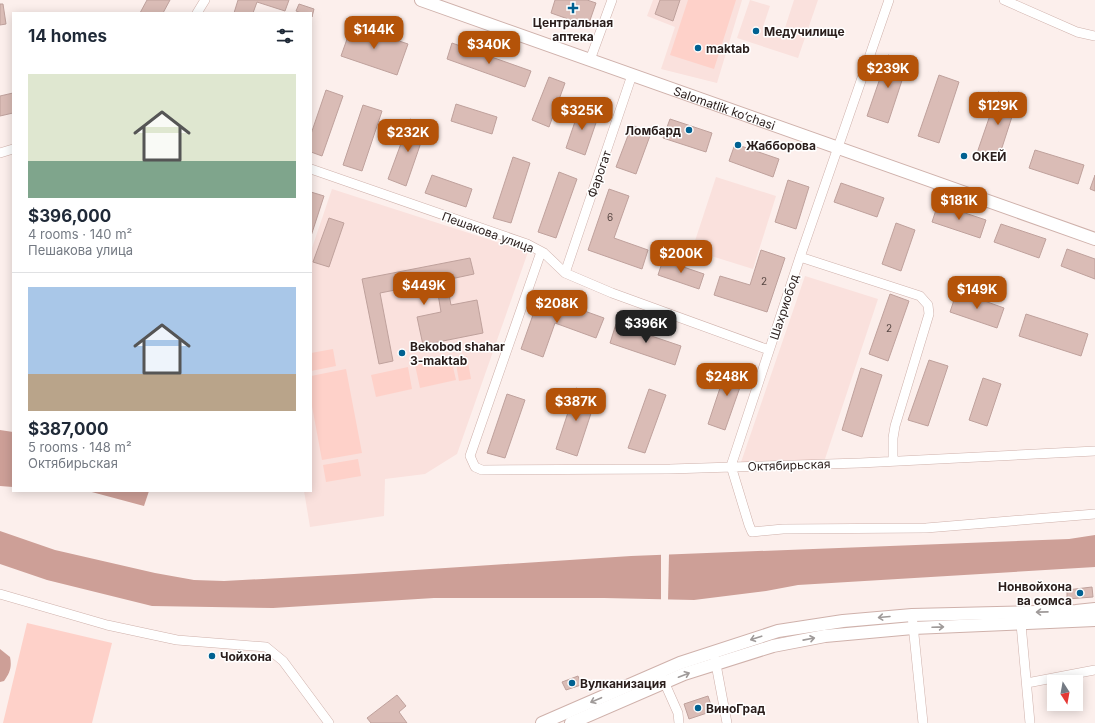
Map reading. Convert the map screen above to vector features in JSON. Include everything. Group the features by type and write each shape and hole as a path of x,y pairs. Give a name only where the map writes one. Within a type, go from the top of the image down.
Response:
{"main road":[{"name":"Salomatlik ko‘chasi","path":"421,0 1095,239"},
{"path":"571,723 662,678 680,663 778,631 843,621 912,615 1076,611 1095,609"},
{"path":"542,723 662,678 716,664 773,646 831,634 913,628 1095,620"}],"street":[{"path":"198,12 205,0"},
{"path":"590,60 612,0"},
{"name":"Шахриобод","path":"731,466 800,257 889,0"},
{"path":"1004,0 1077,32 1095,36"},
{"name":"Фарогат","path":"565,274 632,75"},
{"path":"0,153 12,149"},
{"name":"Пешакова улица","path":"312,169 527,244 541,252 565,274 612,293 770,350"},
{"name":"Октябирьская","path":"541,252 470,456 475,467 482,470 670,469 1095,451"},
{"path":"800,257 920,296 928,305 929,314 895,426 893,438 893,460"},
{"path":"731,466 752,532 784,529 926,528 1095,514"},
{"path":"0,594 107,625 177,640 266,647 283,661 329,723"},
{"path":"912,615 923,723"},
{"path":"1021,624 1030,723"},
{"path":"714,652 727,723"},
{"path":"1027,683 1095,670"},
{"path":"662,678 678,713 679,723"}],"shaded area":[{"name":"maktab","path":"653,0 742,0 717,83 661,69 675,27 647,16"},
{"path":"688,0 736,0 714,69 670,55"},
{"name":"Медучилище","path":"750,0 770,6 763,27 783,34 794,0 818,0 798,58 737,38"},
{"path":"716,177 776,196 753,269 692,250"},
{"name":"Bekobod shahar 3-maktab","path":"332,189 528,252 457,454 425,474 385,479 384,516 310,527 304,492 312,492 312,248"},
{"path":"805,276 878,299 822,468 739,468"},
{"path":"333,349 336,366 312,371 312,353"},
{"path":"467,356 471,379 459,381 455,358"},
{"path":"451,358 456,380 420,388 415,365"},
{"path":"408,367 412,389 376,397 371,375"},
{"path":"346,369 362,453 322,460 312,406 312,376"},
{"path":"0,430 12,432 12,487 0,486"},
{"path":"358,459 361,476 326,482 323,465"},
{"path":"92,492 149,492 144,506"},
{"path":"0,531 55,550 155,573 194,580 224,581 631,556 1069,539 1095,535 1095,567 798,585 766,591 694,600 604,598 434,598 273,608 152,606 47,580 0,564"},
{"path":"27,623 112,643 92,723 3,723"},
{"path":"0,649 10,657 11,664 8,675 4,681 0,682"}],"pier":[{"path":"661,552 669,554 668,601 661,601"}],"building":[{"path":"147,0 170,0 164,12 141,12"},
{"path":"238,0 289,0 285,11 257,2 253,12 234,12"},
{"path":"555,0 587,0 596,3 588,26 551,13"},
{"path":"660,0 680,0 673,21 655,14"},
{"path":"0,4 3,4 6,24 0,25"},
{"path":"299,4 314,9 312,17 312,12 296,11"},
{"path":"352,25 408,44 397,75 341,56"},
{"path":"452,43 531,71 525,87 447,59"},
{"path":"888,55 908,62 888,123 867,116"},
{"path":"939,75 959,82 939,143 918,136"},
{"path":"549,77 565,83 549,127 532,120"},
{"path":"326,90 343,96 322,156 312,152 312,131"},
{"path":"998,92 1018,98 998,160 977,153"},
{"path":"12,93 12,113 0,116 0,96"},
{"path":"456,104 497,117 492,134 451,121"},
{"path":"363,105 382,111 362,171 343,165"},
{"path":"580,107 599,114 585,155 566,148"},
{"path":"410,119 427,125 406,186 388,179"},
{"path":"670,119 712,133 706,152 663,138"},
{"path":"632,125 651,133 636,174 616,167"},
{"path":"735,144 779,159 773,177 729,161"},
{"path":"1035,150 1084,165 1078,184 1029,168"},
{"path":"513,157 530,163 511,223 493,218"},
{"path":"559,172 577,179 556,238 538,232"},
{"path":"432,175 472,189 466,207 425,193"},
{"path":"1095,175 1095,191 1090,189"},
{"path":"788,180 809,187 796,229 775,222"},
{"path":"841,183 884,198 877,217 834,202"},
{"path":"609,189 629,196 614,238 648,250 642,269 588,250"},
{"path":"312,192 324,196 312,233"},
{"path":"938,204 986,220 980,238 932,222"},
{"path":"329,218 344,223 329,267 313,262"},
{"path":"896,223 915,230 901,271 882,264"},
{"path":"1001,224 1046,239 1039,258 994,242"},
{"path":"1067,249 1095,259 1095,279 1061,266"},
{"path":"761,250 785,258 767,312 714,295 720,276 750,285"},
{"path":"470,258 474,274 446,280 451,305 477,300 483,333 423,345 417,317 441,312 436,282 380,293 393,361 379,364 362,279"},
{"path":"663,260 704,274 699,289 658,275"},
{"path":"957,291 1004,308 997,328 950,312"},
{"path":"890,294 909,301 888,361 869,354"},
{"path":"540,295 604,318 596,338 555,323 543,357 521,349"},
{"path":"1026,314 1088,334 1081,356 1019,336"},
{"path":"616,324 681,346 675,365 610,343"},
{"path":"929,360 948,366 928,426 908,420"},
{"path":"728,364 746,370 725,430 708,424"},
{"path":"861,368 882,375 862,437 842,430"},
{"path":"983,378 1001,384 987,426 969,420"},
{"path":"576,388 597,395 577,456 556,449"},
{"path":"649,389 666,395 645,453 628,448"},
{"path":"507,394 525,400 505,458 487,453"},
{"name":"Нонвойхона ва сомса","path":"1092,587 1093,597 1067,599 1067,590"},
{"name":"Вулканизация","path":"578,676 581,685 566,690 562,682"},
{"path":"397,695 406,706 399,712 407,723 371,723 367,718"},
{"path":"708,696 713,711 689,719 684,704"}],"place":[{"name":"Центральная аптека","path":"573,8"},
{"name":"Медучилище","path":"756,31"},
{"name":"maktab","path":"698,48"},
{"name":"Ломбард","path":"689,130"},
{"name":"Жабборова","path":"738,145"},
{"name":"ОКЕЙ","path":"964,156"},
{"name":"Bekobod shahar 3-maktab","path":"402,353"},
{"name":"Нонвойхона ва сомса","path":"1080,593"},
{"name":"Чойхона","path":"212,656"},
{"name":"Вулканизация","path":"572,683"},
{"name":"ВиноГрад","path":"698,708"}]}
